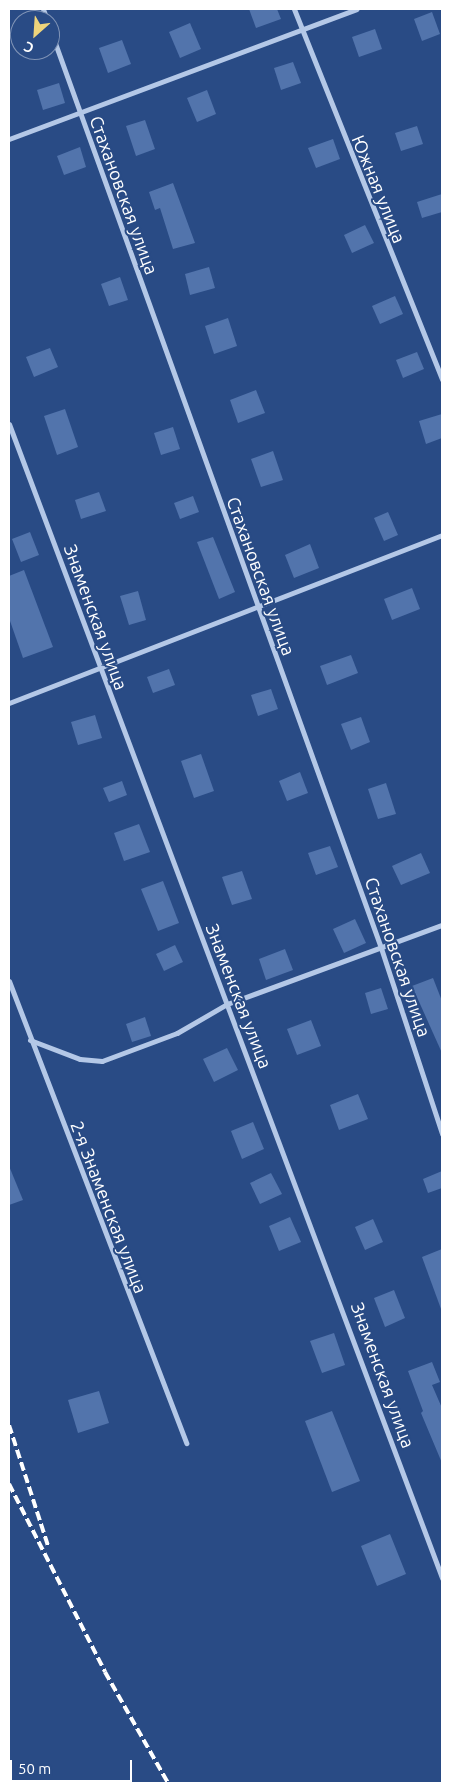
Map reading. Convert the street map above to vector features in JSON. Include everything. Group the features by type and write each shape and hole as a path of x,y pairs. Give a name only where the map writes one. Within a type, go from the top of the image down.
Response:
{"street":[{"name":"Южная улица","path":"294,9 442,379"},
{"path":"9,139 79,111 356,9"},
{"name":"Стахановская улица","path":"60,57 381,948 442,1134"},
{"name":"Знаменская улица","path":"9,424 442,1578"},
{"path":"9,702 98,665 442,534"},
{"path":"30,1040 80,1059 102,1061 177,1033 227,1004 442,925"},
{"name":"2-я Знаменская улица","path":"9,980 30,1040 186,1443"}],"building":[{"path":"249,9 277,9 281,19 256,28"},
{"path":"432,12 440,34 422,41 414,19"},
{"path":"190,23 201,49 180,58 169,32"},
{"path":"375,29 382,49 359,57 352,37"},
{"path":"122,40 131,64 108,73 99,48"},
{"path":"293,62 301,83 281,90 274,68"},
{"path":"59,83 65,103 43,110 37,90"},
{"path":"207,90 216,114 197,122 187,98"},
{"path":"145,120 155,149 136,156 126,126"},
{"path":"417,126 423,144 401,151 395,133"},
{"path":"333,139 340,159 316,168 308,148"},
{"path":"80,147 86,167 64,175 57,156"},
{"path":"173,183 195,243 173,249 160,208 155,210 149,192"},
{"path":"442,194 442,212 422,218 417,202"},
{"path":"365,225 374,243 352,253 344,235"},
{"path":"209,267 215,288 190,295 185,274"},
{"path":"120,277 128,300 109,306 101,284"},
{"path":"395,296 403,314 380,324 372,306"},
{"path":"228,318 237,346 214,354 205,326"},
{"path":"50,348 58,367 34,377 26,357"},
{"path":"417,352 424,369 403,378 396,360"},
{"path":"256,390 265,413 238,423 230,400"},
{"path":"65,409 78,447 57,455 44,416"},
{"path":"442,414 442,438 426,444 419,421"},
{"path":"173,427 180,449 161,455 154,433"},
{"path":"273,451 283,480 261,487 251,459"},
{"path":"99,492 106,511 81,519 75,500"},
{"path":"193,496 199,512 180,519 174,503"},
{"path":"388,512 398,535 384,541 374,518"},
{"path":"30,532 39,555 21,562 12,539"},
{"path":"213,537 235,592 219,599 197,542"},
{"path":"310,544 319,568 294,578 285,555"},
{"path":"24,570 53,647 23,658 9,618 9,576"},
{"path":"412,588 420,609 392,620 384,599"},
{"path":"138,591 146,620 129,625 120,596"},
{"path":"351,655 358,673 327,685 320,666"},
{"path":"169,669 175,685 153,693 147,677"},
{"path":"271,689 278,709 258,716 251,695"},
{"path":"95,715 102,738 78,745 71,722"},
{"path":"361,717 370,742 351,750 341,724"},
{"path":"201,754 214,791 194,798 181,761"},
{"path":"300,772 308,793 287,801 279,781"},
{"path":"122,781 127,795 109,802 103,788"},
{"path":"386,783 396,814 378,819 368,789"},
{"path":"139,824 150,852 124,861 114,833"},
{"path":"330,846 338,867 316,875 308,853"},
{"path":"421,853 430,873 401,885 392,866"},
{"path":"242,871 252,899 232,905 222,877"},
{"path":"163,881 179,923 158,931 141,889"},
{"path":"355,919 366,943 344,953 333,929"},
{"path":"175,945 183,962 164,971 156,954"},
{"path":"285,949 293,970 266,980 259,959"},
{"path":"433,978 442,1001 442,1053 412,986"},
{"path":"381,988 388,1009 371,1014 365,993"},
{"path":"145,1017 151,1036 132,1042 126,1024"},
{"path":"311,1020 321,1046 297,1055 287,1029"},
{"path":"227,1048 238,1070 214,1082 203,1059"},
{"path":"358,1094 368,1119 339,1130 330,1105"},
{"path":"253,1122 264,1149 242,1159 231,1131"},
{"path":"9,1166 23,1200 9,1205"},
{"path":"442,1171 442,1188 428,1193 423,1179"},
{"path":"271,1173 282,1194 260,1204 250,1183"},
{"path":"290,1217 301,1242 279,1251 269,1226"},
{"path":"373,1219 383,1242 365,1250 355,1227"},
{"path":"442,1249 442,1308 441,1309 422,1257"},
{"path":"394,1290 405,1318 385,1327 374,1298"},
{"path":"334,1333 345,1365 322,1373 310,1341"},
{"path":"432,1362 440,1382 432,1385 442,1408 442,1463 421,1413 423,1411 408,1371"},
{"path":"99,1391 109,1423 78,1433 68,1400"},
{"path":"332,1411 360,1481 332,1492 305,1421"},
{"path":"390,1534 406,1574 377,1586 361,1546"}],"railway":[{"path":"9,1425 48,1546"},
{"path":"9,1484 105,1672 168,1783"}]}
